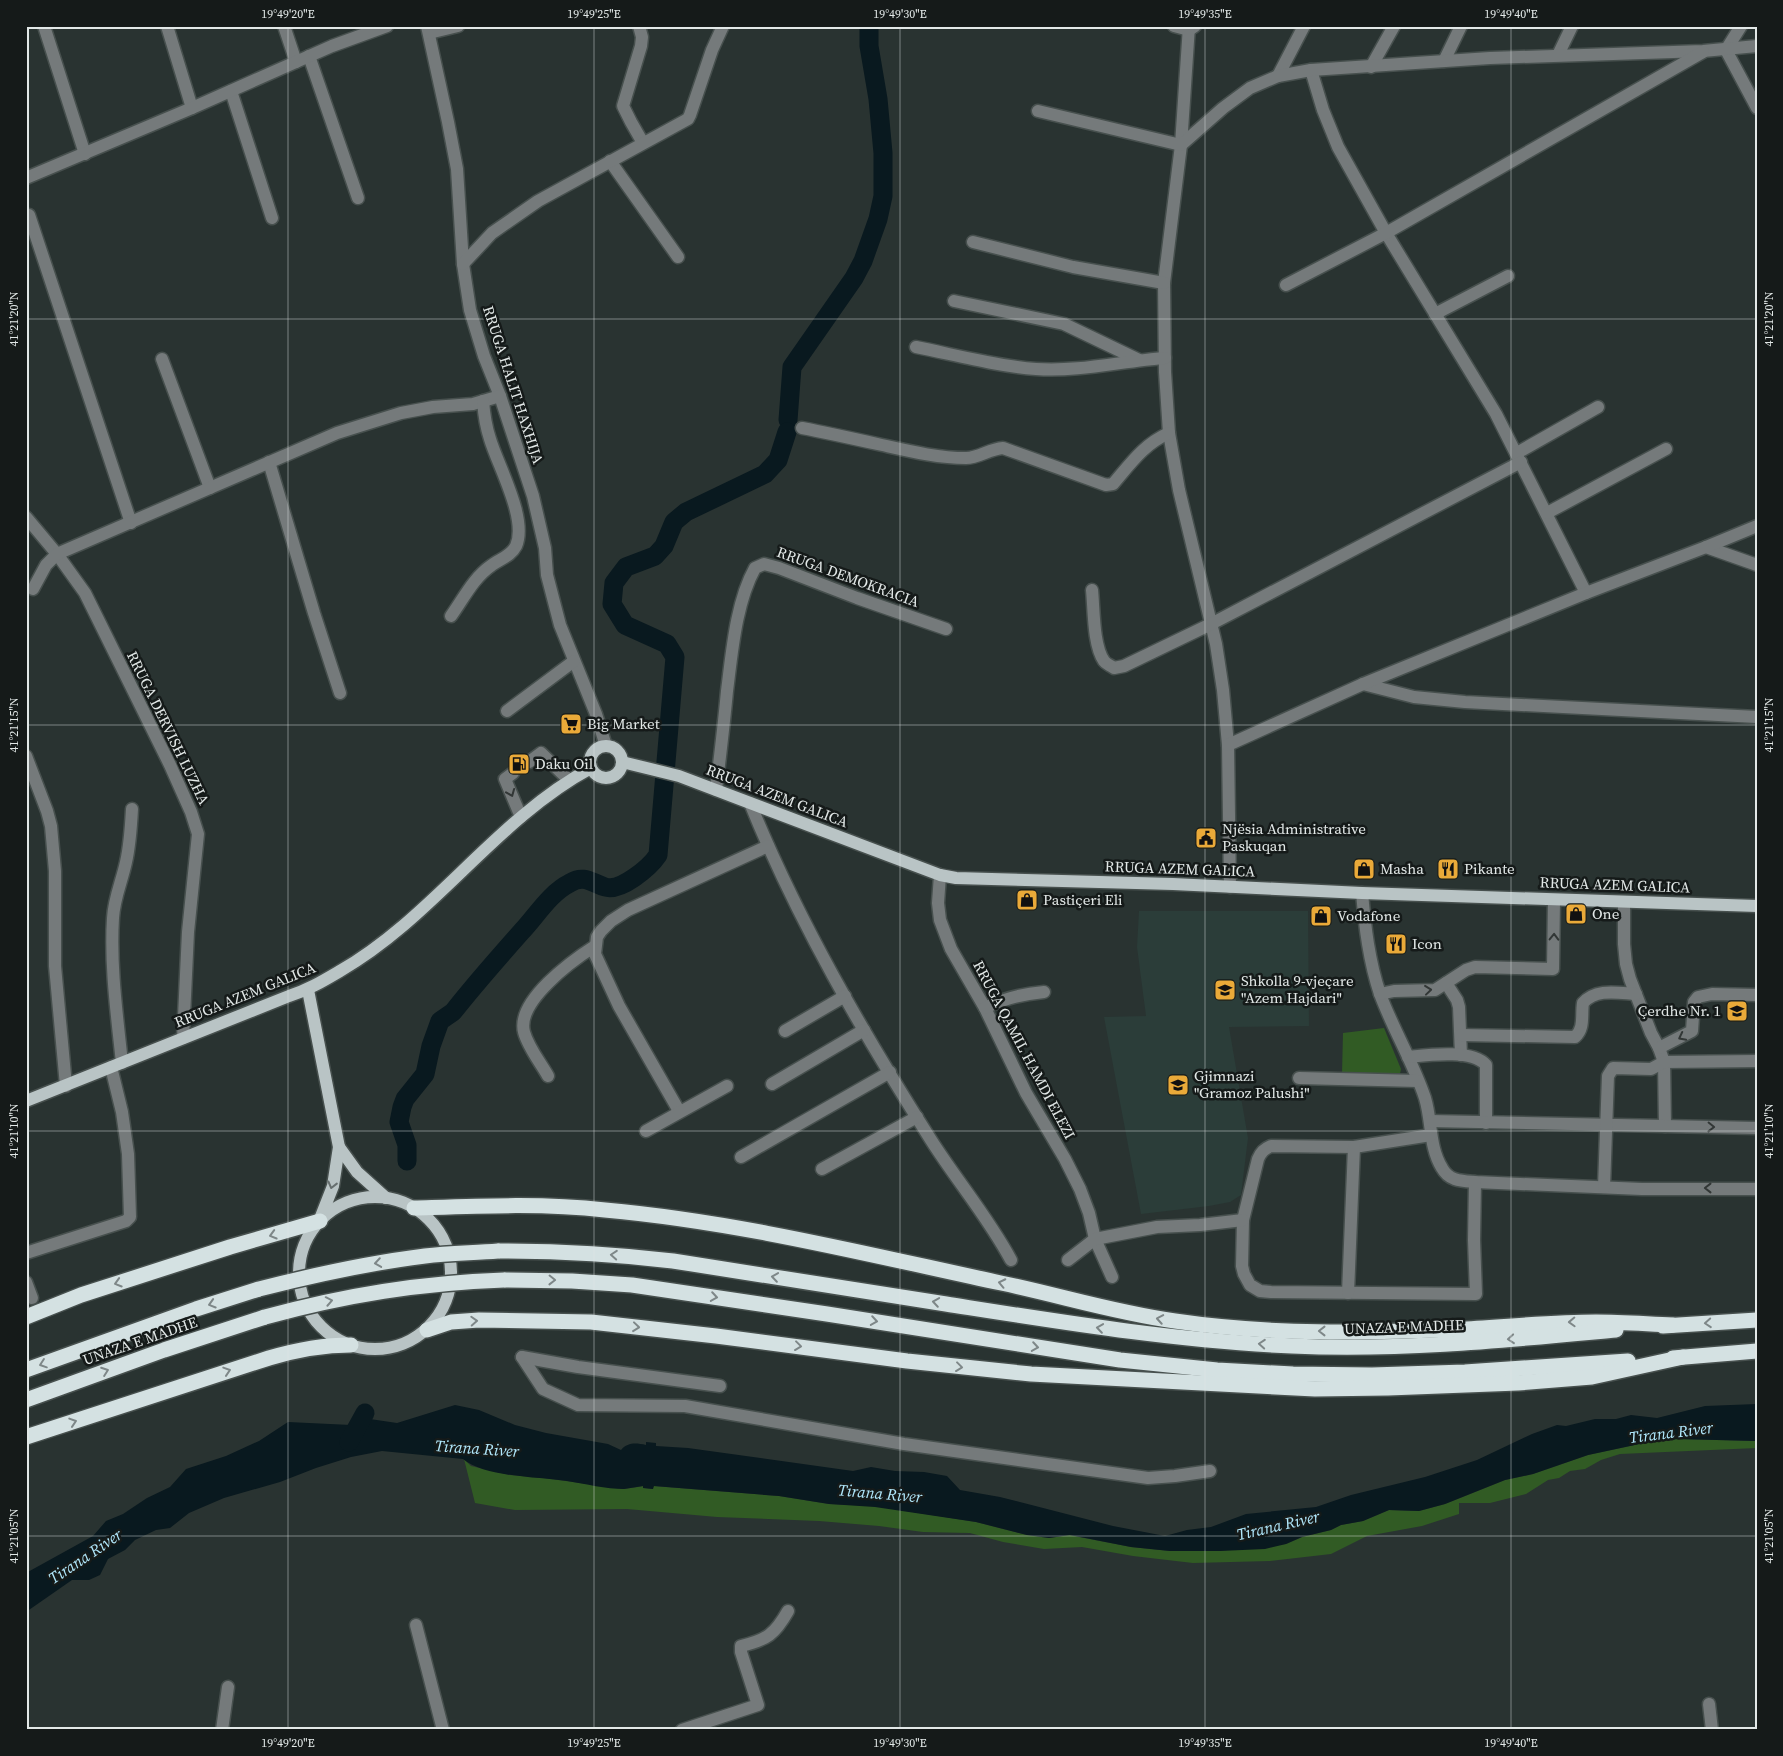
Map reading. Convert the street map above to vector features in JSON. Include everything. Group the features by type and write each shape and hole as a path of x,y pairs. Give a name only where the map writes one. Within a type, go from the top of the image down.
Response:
{"highway":[{"path":"414,1208 516,1205 553,1206 604,1209 674,1217 841,1248 1018,1286 1128,1313 1177,1322 1230,1327 1375,1332 1597,1322 1673,1325"},
{"path":"26,1317 80,1295 230,1247 320,1221"},
{"name":"UNAZA E MADHE","path":"26,1370 196,1309 339,1269 426,1256 498,1251 619,1255 673,1261 1136,1333 1214,1341 1293,1346 1369,1347 1451,1344 1673,1325 1757,1320"},
{"name":"UNAZA E MADHE","path":"26,1400 164,1350 265,1317 318,1303 383,1291 459,1281 572,1281 632,1285 818,1312 1120,1360 1216,1370 1293,1374 1372,1375 1465,1372 1683,1357"},
{"path":"427,1330 450,1322 479,1320 591,1322 908,1361 1031,1374 1315,1389 1518,1383 1592,1377 1683,1357 1757,1351"},
{"path":"26,1438 269,1358 326,1345 351,1345"}],"main road":[{"path":"606,746 616,749 622,757 622,762 618,772 609,777 598,776 591,768 590,763 596,749 606,746"},
{"name":"RRUGA AZEM GALICA","path":"622,762 680,776 940,875 969,879 1757,906"},
{"name":"RRUGA AZEM GALICA","path":"26,1101 308,990 355,963 410,921 520,817 569,780 591,768"},
{"path":"308,990 339,1147 333,1186 320,1221"},
{"path":"339,1147 357,1172 386,1198"},
{"path":"371,1197 386,1198 414,1208 431,1222 444,1241 449,1255 450,1284 440,1312 427,1330 407,1342 388,1348 351,1345 334,1337 319,1324 308,1309 301,1291 299,1272 301,1254 309,1236 320,1221 335,1208 352,1201 371,1197"}],"street":[{"path":"44,26 85,154"},
{"path":"167,26 192,108"},
{"path":"284,26 296,62"},
{"path":"26,178 309,56 387,26"},
{"path":"428,30 458,26"},
{"path":"639,26 642,38 641,46 623,106 643,143"},
{"path":"463,264 492,233 538,201 688,119 712,50 723,26"},
{"path":"1174,26 1191,27 1181,145 1164,283 1169,433 1179,490 1216,644 1221,681 1228,745 1230,887"},
{"path":"1278,76 1304,26"},
{"path":"1371,67 1394,26"},
{"path":"1444,61 1461,26"},
{"path":"1558,55 1572,26"},
{"path":"1726,50 1740,26"},
{"name":"RRUGA HALIT HAXHIJA","path":"428,30 457,169 463,264 476,331 533,496 545,548 547,575 552,599 560,625 596,714 606,746"},
{"path":"1181,145 1223,108 1250,88 1278,76 1311,70 1558,55 1703,52 1757,46"},
{"path":"1726,50 1757,108"},
{"path":"1286,285 1386,233 1703,52"},
{"path":"309,56 358,198"},
{"path":"1311,70 1323,110 1338,147 1386,233 1496,414 1586,593"},
{"path":"231,91 272,218"},
{"path":"1038,111 1181,145"},
{"path":"610,161 678,257"},
{"path":"29,215 131,523"},
{"path":"973,242 1073,267 1164,283"},
{"path":"1435,314 1508,276"},
{"path":"954,301 1064,324 1140,360"},
{"path":"916,346 1000,364 1036,369 1079,369 1165,358"},
{"path":"162,359 210,488"},
{"path":"33,589 46,565 57,554 337,433 370,421 433,407 472,404 500,396"},
{"path":"451,616 472,584 484,570 509,554 516,546 518,530 517,513 487,428 483,401"},
{"path":"1092,590 1100,654 1105,663 1114,668 1124,666 1211,624 1519,457 1598,407"},
{"path":"802,428 910,451 955,458 979,456 993,449 1003,448 1106,485 1113,484 1145,447 1155,439 1169,433"},
{"path":"1547,513 1666,449"},
{"path":"269,462 340,693"},
{"name":"RRUGA DERVISH LUZHA","path":"26,517 57,554 85,593 170,765 195,823 198,834 188,932 183,1038"},
{"path":"1228,745 1363,684 1757,526"},
{"path":"1706,548 1757,565"},
{"name":"RRUGA DEMOKRACIA","path":"716,790 732,652 738,620 750,576 755,568 764,564 778,568 946,629"},
{"path":"507,711 574,660"},
{"path":"1363,684 1414,697 1465,702 1757,716"},
{"path":"529,762 541,753 569,780"},
{"path":"26,756 51,826 55,871 55,966 66,1086"},
{"path":"513,773 505,778 520,817"},
{"path":"750,803 768,846 864,1030 933,1142 997,1233 1011,1260"},
{"path":"26,1253 126,1221 130,1217 128,1154 117,1065 113,917 117,892 129,847 132,809"},
{"path":"679,1111 619,1006 598,964 595,946 601,931 611,921 628,910 768,846"},
{"name":"RRUGA QAMIL HAMDI ELEZI","path":"940,875 938,903 940,920 951,949 984,1008 1026,1094 1065,1159 1080,1189 1096,1239 1112,1277"},
{"path":"1362,893 1372,967 1380,994 1425,1098 1436,1154 1442,1168 1449,1176 1457,1180 1475,1182 1642,1189 1757,1189"},
{"path":"1380,994 1406,990 1435,990 1466,970 1475,967 1553,969 1554,900"},
{"path":"1624,902 1626,964 1651,1033 1664,1062 1665,1126"},
{"path":"548,1076 528,1041 523,1021 527,1011 550,981 563,968 595,946"},
{"path":"1446,983 1457,1000 1461,1055"},
{"path":"984,1008 1014,996 1044,992"},
{"path":"1461,1035 1575,1037 1582,1027 1583,1003 1588,998 1594,994 1602,993 1636,994"},
{"path":"1659,1048 1692,1031 1694,1002 1698,997 1712,994 1754,995"},
{"path":"785,1031 845,996"},
{"path":"772,1084 864,1030"},
{"path":"1408,1057 1461,1055 1482,1060 1486,1064 1486,1123"},
{"path":"1604,1187 1608,1076 1613,1068 1651,1069 1664,1062 1757,1061"},
{"path":"741,1156 890,1072"},
{"path":"1299,1078 1418,1082"},
{"path":"646,1130 727,1086"},
{"path":"822,1169 917,1117"},
{"path":"1430,1122 1757,1128"},
{"path":"1431,1135 1354,1147 1271,1146 1266,1148 1261,1152 1258,1159 1243,1220 1244,1274 1246,1280 1255,1288 1271,1292 1476,1294 1474,1240 1475,1182"},
{"path":"1348,1293 1354,1147"},
{"path":"1068,1260 1096,1239 1157,1227 1243,1220"},
{"path":"26,1282 32,1298"},
{"path":"720,1386 578,1367 522,1357 543,1389 578,1405 685,1406 904,1444 1148,1478 1210,1471"},
{"path":"682,1730 758,1704 741,1652 741,1646 771,1635 779,1627 788,1611"},
{"path":"416,1624 443,1730"},
{"path":"222,1730 228,1687"},
{"path":"1709,1704 1712,1730"}],"shaded area":[{"path":"1139,911 1308,911 1309,1026 1229,1027 1248,1138 1241,1195 1230,1202 1141,1214 1104,1017 1146,1016 1137,947"}],"green space":[{"path":"1384,1028 1401,1069 1400,1074 1394,1077 1342,1074 1343,1033"},
{"path":"1677,1439 1757,1441 1757,1448 1620,1454 1601,1460 1585,1469 1570,1471 1559,1478 1548,1480 1526,1494 1490,1503 1459,1503 1459,1514 1422,1526 1367,1536 1331,1554 1270,1561 1193,1563 1133,1556 1082,1547 1044,1549 1003,1542 970,1533 923,1532 819,1521 717,1517 627,1509 515,1510 475,1503 464,1459 471,1466 510,1475 624,1489 644,1486 644,1488 653,1489 653,1486 779,1496 829,1504 875,1506 976,1522 1027,1535 1049,1538 1069,1535 1131,1547 1170,1551 1217,1551 1286,1544 1341,1525 1363,1521 1389,1510 1419,1511 1445,1504 1505,1480 1533,1474 1588,1455 1644,1443"}],"water":[{"name":"Tirana River","path":"1757,1404 1757,1441 1677,1439 1644,1443 1588,1455 1533,1474 1505,1480 1445,1504 1419,1511 1389,1510 1363,1521 1341,1525 1331,1530 1265,1549 1220,1551 1170,1551 1131,1547 1070,1535 1049,1538 1027,1535 976,1522 875,1507 829,1504 779,1496 654,1486 653,1489 643,1488 643,1486 624,1489 610,1488 498,1473 472,1465 463,1459 382,1451 351,1457 316,1468 280,1482 224,1498 189,1513 170,1528 156,1530 135,1540 125,1550 108,1559 100,1575 89,1580 72,1580 26,1612 26,1573 93,1536 106,1521 123,1514 147,1498 170,1487 186,1469 226,1456 259,1441 288,1422 351,1425 370,1419 397,1423 455,1405 479,1410 515,1425 546,1433 608,1444 621,1450 632,1444 646,1445 646,1442 656,1443 656,1446 688,1448 853,1471 871,1467 947,1476 960,1490 1000,1497 1113,1526 1165,1536 1187,1530 1211,1527 1246,1514 1316,1507 1351,1495 1425,1477 1477,1460 1532,1434 1557,1425 1566,1426 1595,1419 1616,1419 1631,1415 1657,1418 1705,1406"}],"waterway":[{"path":"788,420 792,367 854,278 863,261 878,219 883,196 883,153 878,99 869,46 869,26"},
{"path":"407,1161 407,1145 399,1122 402,1107 405,1099 425,1074 431,1046 440,1021 453,1012 556,892 575,880 580,879 605,887 619,886 642,872 658,855 675,657 667,644 625,625 612,604 614,583 626,567 655,556 664,546 674,522 686,512 765,474 778,460 787,432"},
{"path":"349,1442 365,1413"}],"tunnel":[{"path":"513,773 529,762"}],"place":[{"name":"Big Market","path":"571,724"},
{"name":"Daku Oil","path":"519,764"},
{"name":"Njësia Administrative Paskuqan","path":"1206,838"},
{"name":"Masha","path":"1364,869"},
{"name":"Pikante","path":"1448,869"},
{"name":"Pastiçeri Eli","path":"1027,900"},
{"name":"One","path":"1576,914"},
{"name":"Vodafone","path":"1321,916"},
{"name":"Icon","path":"1396,944"},
{"name":"Shkolla 9-vjeçare \"Azem Hajdari\"","path":"1225,990"},
{"name":"Çerdhe Nr. 1","path":"1737,1011"},
{"name":"Gjimnazi \"Gramoz Palushi\"","path":"1178,1085"}]}
